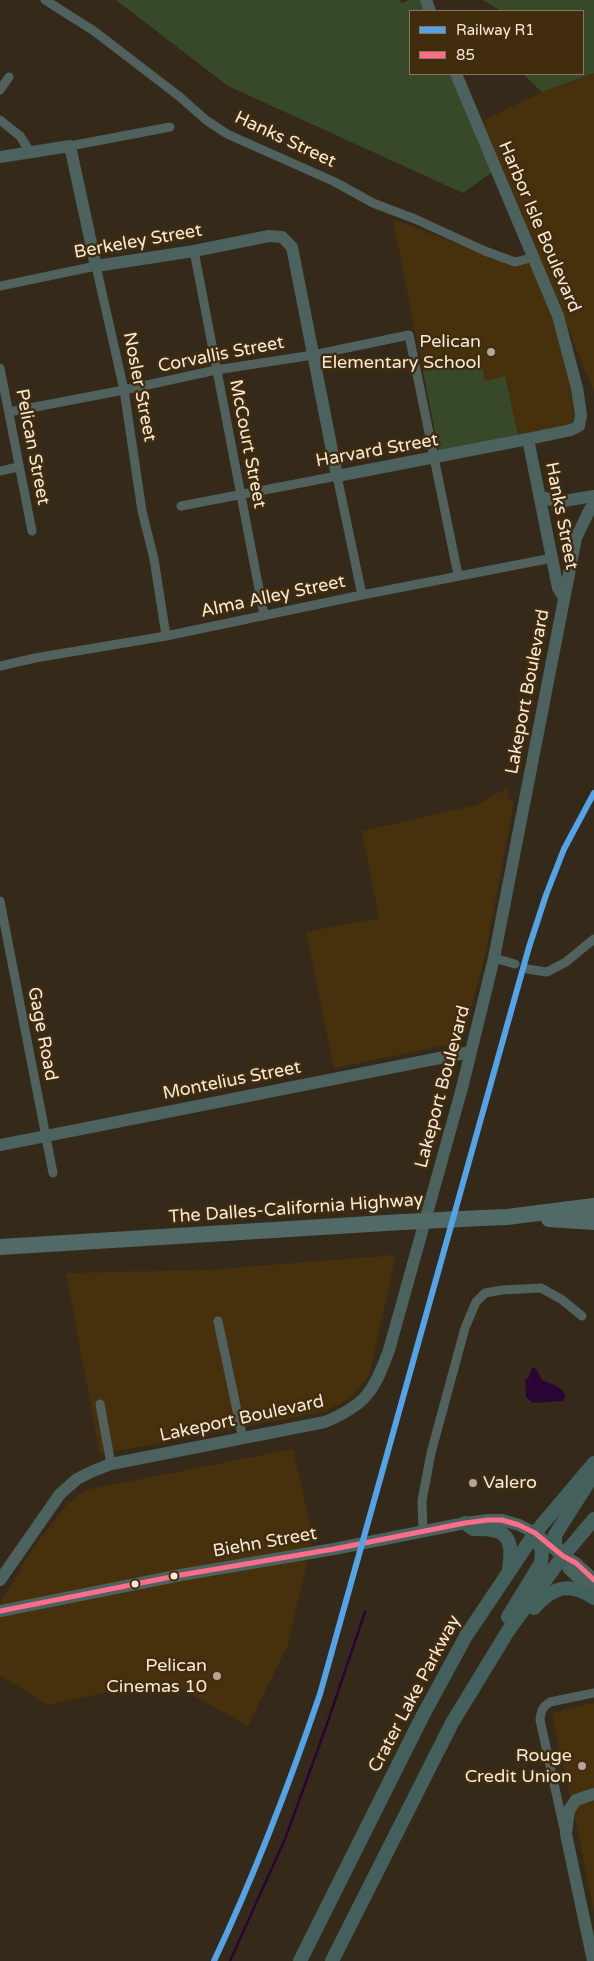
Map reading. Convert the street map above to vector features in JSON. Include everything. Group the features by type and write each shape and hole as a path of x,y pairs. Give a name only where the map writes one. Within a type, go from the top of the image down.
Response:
{"highway":[{"name":"The Dalles-California Highway","path":"0,1247 507,1217 594,1206"},
{"path":"507,1217 594,1213"},
{"path":"507,1217 594,1222"}],"main road":[{"name":"Crater Lake Parkway","path":"300,1961 422,1717 466,1636 535,1533 594,1463"},
{"path":"563,1556 555,1544 556,1535 594,1472"},
{"path":"332,1961 452,1723 508,1631 563,1556 594,1520"},
{"path":"465,1523 473,1529 492,1528 506,1538 511,1553 509,1571"},
{"path":"500,1646 501,1630 541,1563 542,1551 535,1533"},
{"path":"500,1646 542,1599 555,1590 574,1588 584,1591 594,1598"}],"street":[{"name":"Hanks Street","path":"45,0 94,31 180,97 206,120 227,134 335,182 373,203 415,219 485,251 515,262 534,257"},
{"name":"Harbor Isle Boulevard","path":"456,75 558,316 577,388 581,416 579,426"},
{"path":"0,90 9,77"},
{"path":"0,120 20,136 30,152"},
{"path":"0,157 170,127"},
{"name":"Nosler Street","path":"70,146 124,390 142,511 154,559 166,636"},
{"name":"Berkeley Street","path":"0,286 96,266 194,251 269,236 282,237 292,247 313,355"},
{"name":"McCourt Street","path":"194,251 264,615"},
{"name":"Corvallis Street","path":"9,412 216,370 313,355 409,335 434,459"},
{"path":"313,355 362,595"},
{"name":"Pelican Street","path":"0,368 32,531"},
{"name":"Harvard Street","path":"182,506 434,459 570,430 579,426"},
{"name":"Hanks Street","path":"528,439 558,588 564,598"},
{"path":"434,459 458,575"},
{"path":"0,471 18,467"},
{"path":"539,496 558,502 594,496"},
{"name":"Lakeport Boulevard","path":"0,1580 60,1494 77,1479 111,1464 325,1422 348,1412 365,1399 379,1378 394,1332 494,958 576,538 590,509 594,506"},
{"name":"Alma Alley Street","path":"0,666 45,656 166,636 458,575 552,558"},
{"name":"Gage Road","path":"0,901 53,1173"},
{"path":"527,969 547,972 566,962 594,939"},
{"path":"494,958 515,964"},
{"name":"Montelius Street","path":"0,1145 470,1052"},
{"path":"423,1531 422,1501 431,1453 466,1328 476,1302 486,1293 502,1290 541,1288 561,1299 582,1316"},
{"path":"218,1321 244,1439"},
{"path":"100,1404 111,1464"},
{"name":"Biehn Street","path":"0,1611 181,1575 334,1549 465,1523 502,1520 519,1525 535,1533 563,1556"},
{"path":"563,1556 576,1563 594,1580"},
{"path":"563,1556 569,1569 594,1592"},
{"path":"593,1960 540,1720 541,1710 550,1702 594,1693"},
{"path":"566,1834 569,1810 576,1800 594,1794"}],"shaded area":[{"path":"594,73 594,392 483,121 542,92"},
{"name":"Pelican Elementary School","path":"393,219 515,266 531,263 554,319 569,375 574,420 570,425 439,452"},
{"path":"507,788 509,793 507,800 514,802 485,956 462,1042 334,1068 306,932 379,918 362,831 477,805"},
{"path":"396,1255 369,1376 351,1398 323,1412 100,1454 66,1273 208,1270"},
{"path":"532,1367 536,1369 542,1380 556,1386 564,1393 566,1396 562,1401 533,1403 526,1397 525,1379 528,1379"},
{"path":"293,1449 313,1537 287,1647 248,1726 166,1680 47,1705 0,1675 0,1604 33,1548 67,1504 85,1490"},
{"path":"594,1703 594,1912 552,1716 554,1712"}],"green space":[{"path":"116,0 400,0 401,3 410,0 426,0 430,10 409,10 409,75 456,75 496,169 463,193 228,86"},
{"path":"483,0 594,0 594,73 542,92 524,75 584,75 584,10 499,10"},
{"path":"481,360 485,381 505,376 518,435 439,452 423,371 455,365 456,369 462,368 461,364"}],"waterway":[{"path":"230,1961 285,1839 365,1612"}],"rail line":[{"name":"R1","path":"214,1961 271,1829 320,1694 529,947 564,849 594,793"}],"transit line":[{"name":"85","path":"0,1611 181,1575 488,1520 502,1520 519,1525 535,1533 563,1556 576,1563 594,1580"}],"place":[{"name":"Pelican Elementary School","path":"491,352"},
{"name":"Valero","path":"473,1483"},
{"name":"Pelican Cinemas 10","path":"217,1676"},
{"name":"Rouge Credit Union","path":"582,1766"}]}
